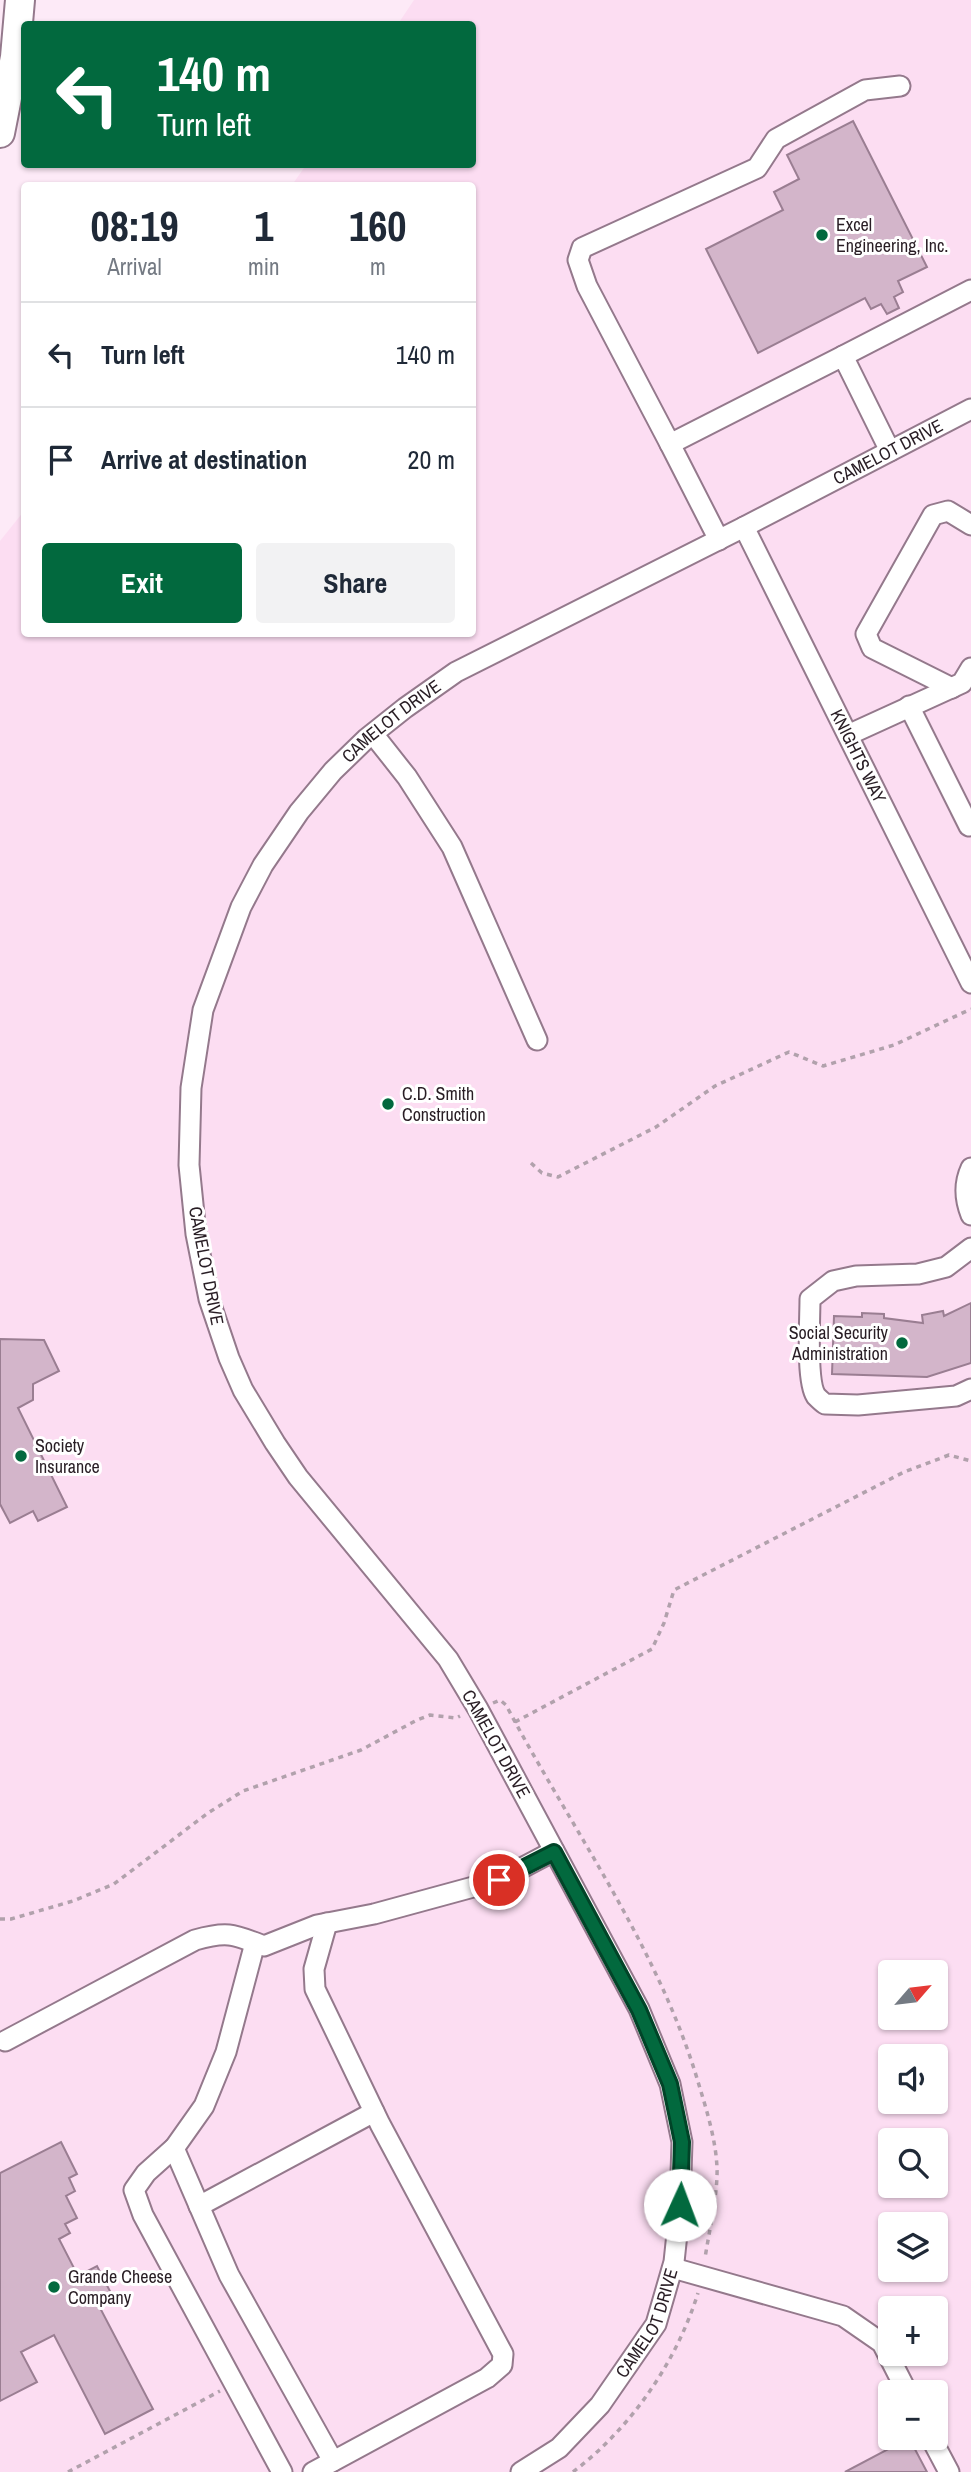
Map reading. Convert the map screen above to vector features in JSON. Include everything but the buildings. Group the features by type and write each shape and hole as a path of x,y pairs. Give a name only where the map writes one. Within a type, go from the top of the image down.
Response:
{"highway":[{"path":"0,133 15,57 20,0"}],"street":[{"path":"719,540 587,286 578,260 582,248 757,168 776,139 865,90 900,86"},
{"path":"670,444 971,289"},
{"path":"843,356 890,451"},
{"name":"CAMELOT DRIVE","path":"521,2472 552,2464 559,2448 592,2414 622,2376 656,2324 673,2268 680,2205 682,2142 670,2084 639,2010 478,1709 448,1659 298,1477 243,1390 219,1333 209,1299 194,1212 189,1164 191,1088 203,1010 241,907 257,875 299,811 333,771 405,708 456,672 971,409"},
{"path":"952,688 872,648 866,634 933,515 948,511 971,525"},
{"name":"KNIGHTS WAY","path":"744,527 971,983"},
{"path":"848,735 962,683 971,668"},
{"path":"909,706 969,826"},
{"path":"373,734 407,777 452,848 537,1040"},
{"path":"971,1168 966,1192 971,1215"},
{"path":"971,1248 946,1267 918,1274 856,1276 833,1281 810,1299 810,1368 815,1395 825,1404 858,1405 957,1396 971,1389"},
{"path":"5,2041 195,1941 220,1933 241,1937 264,1946 327,1923 499,1880 554,1852"},
{"path":"313,2472 487,2378 502,2365 503,2354 374,2112 315,1989 314,1969 327,1923"},
{"path":"255,1943 226,2052 204,2106 174,2148 146,2173 134,2190 143,2216 282,2472"},
{"path":"199,2206 374,2112"},
{"path":"174,2148 229,2275 333,2461"},
{"path":"673,2268 843,2316 882,2343 901,2380"},
{"path":"937,2450 949,2472"}],"path":[{"path":"531,1163 542,1173 558,1177 656,1127 715,1086 789,1052 823,1066 894,1045 971,1009"},
{"path":"515,1722 652,1649 664,1623 674,1590 904,1472 949,1455 971,1461"},
{"path":"0,1919 11,1919 73,1901 114,1884 208,1813 243,1791 361,1750 430,1715 456,1718 500,1700 506,1705 583,1839 666,1993 688,2049 708,2114 717,2169 703,2277 674,2353 648,2395 592,2458 573,2472"},
{"path":"68,2472 222,2390"}],"shaded area":[{"path":"414,0 971,0 971,2472 0,2472 0,541 21,515 21,637 476,637 476,182 294,182 304,168 476,168 476,21 400,21"}],"place":[{"name":"Excel Engineering, Inc.","path":"822,235"},
{"name":"C.D. Smith Construction","path":"388,1104"},
{"name":"Social Security Administration","path":"902,1343"},
{"name":"Society Insurance","path":"21,1456"},
{"name":"Grande Cheese Company","path":"54,2287"}],"route":[{"path":"499,1880 554,1852 639,2010 670,2084 682,2142 680,2205"}]}
